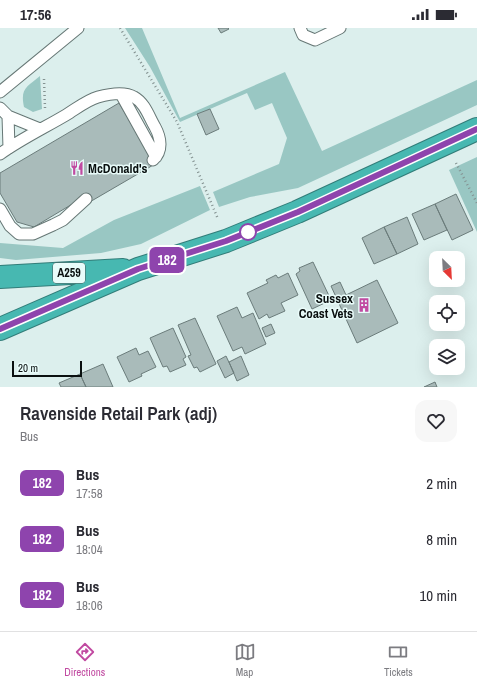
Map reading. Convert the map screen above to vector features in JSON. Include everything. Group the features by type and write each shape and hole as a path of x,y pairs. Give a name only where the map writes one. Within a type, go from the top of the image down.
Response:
{"highway":[{"name":"A259","path":"0,329 138,269 226,241 283,217 468,133"},
{"name":"A259","path":"0,277 138,269"}],"lane":[{"path":"0,92 78,28"},
{"path":"300,28 303,35 315,40 340,28"},
{"path":"5,151 40,129 97,98 121,94 134,96 143,105 159,134 160,150 154,159"},
{"path":"5,151 4,112 40,129"},
{"path":"0,209 10,226 19,234 33,234 63,220 86,199"}],"path":[{"path":"468,133 468,154 454,160 477,203"},
{"path":"200,178 214,209"}],"shaded area":[{"path":"125,28 142,28 180,118 285,72 322,151 477,80 477,105 298,188 250,197 219,207 213,192 279,164 287,138 272,103 255,110 247,93 180,122 150,67"},
{"path":"40,76 42,109 33,112 24,107 23,96 26,88"},
{"path":"477,157 477,232 449,170"},
{"path":"200,186 210,210 141,244 101,253 16,260 0,258 0,243 63,248 114,220"}],"building":[{"path":"218,28 228,28 229,29 221,33"},
{"name":"McDonald's","path":"119,103 155,164 88,203 84,197 34,227 17,222 0,193 0,173"},
{"path":"210,109 219,129 206,135 197,114"},
{"path":"456,194 473,230 452,240 435,204"},
{"path":"435,204 447,230 424,240 412,214"},
{"path":"407,217 418,244 397,254 384,227"},
{"path":"384,227 397,254 374,264 362,238"},
{"path":"313,262 331,300 312,309 296,274 300,271 299,268"},
{"path":"288,273 298,295 281,303 285,311 269,318 267,314 259,319 247,293 268,283 266,280 276,275 278,278"},
{"name":"Sussex Coast Vets","path":"377,280 398,323 357,343 331,286 340,282 346,295"},
{"path":"237,307 242,318 253,313 266,344 245,354 242,347 233,351 217,316"},
{"path":"195,318 216,364 200,372 197,367 194,368 188,356 191,355 178,325"},
{"path":"271,324 275,333 266,337 262,328"},
{"path":"173,328 186,357 183,359 186,365 170,372 167,366 163,367 150,338"},
{"path":"136,348 139,355 148,351 156,367 129,382 117,357"},
{"path":"226,356 234,373 225,378 217,361"},
{"path":"241,356 249,375 237,381 229,362"},
{"path":"103,364 113,387 86,387 80,374"},
{"path":"80,374 86,387 61,387 59,383"},
{"path":"435,382 437,387 424,387"}],"bus line":[{"name":"182","path":"0,329 138,269 226,241 298,212 477,129"}],"place":[{"name":"McDonald's","path":"77,168"},
{"name":"Sussex Coast Vets","path":"364,305"}]}
